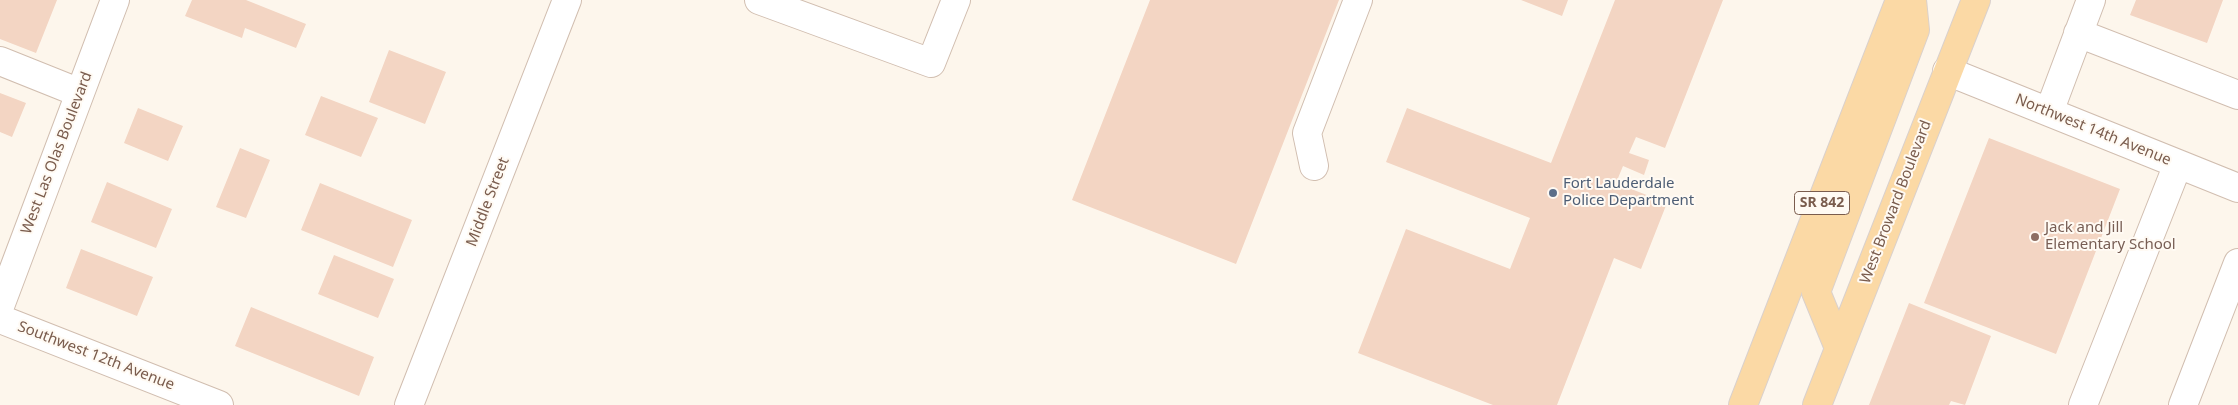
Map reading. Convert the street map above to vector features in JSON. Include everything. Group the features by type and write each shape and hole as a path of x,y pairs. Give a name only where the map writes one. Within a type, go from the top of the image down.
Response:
{"main road":[{"name":"SR 842","path":"1743,405 1900,0"},
{"path":"1839,348 1816,292 1915,30 1912,0"},
{"name":"West Broward Boulevard","path":"1817,405 1976,0"},
{"path":"1764,352 1766,405"}],"street":[{"name":"West Las Olas Boulevard","path":"0,306 115,0"},
{"name":"Middle Street","path":"408,405 567,0"},
{"path":"763,1 931,63 956,0"},
{"path":"1314,166 1307,132 1358,0"},
{"path":"2050,112 2090,0"},
{"path":"2078,33 2238,95"},
{"path":"0,60 80,92"},
{"name":"Northwest 14th Avenue","path":"1947,71 2238,188"},
{"path":"2083,405 2178,164"},
{"path":"2183,405 2238,263"},
{"name":"Southwest 12th Avenue","path":"0,319 219,405"}],"building":[{"path":"0,0 57,0 36,53 0,39"},
{"path":"192,0 246,0 306,24 296,48 245,28 242,38 185,16"},
{"path":"1150,0 1339,0 1236,264 1072,200"},
{"path":"1521,0 1568,0 1562,16"},
{"name":"Fort Lauderdale Police Department","path":"1615,0 1723,0 1665,148 1636,137 1629,153 1649,160 1644,175 1623,166 1616,183 1667,203 1641,269 1614,258 1557,405 1493,405 1358,353 1406,229 1510,269 1530,218 1386,162 1407,108 1551,163"},
{"path":"2136,0 2223,0 2207,43 2130,15"},
{"path":"389,50 446,72 425,124 369,102"},
{"path":"0,93 26,103 12,137 0,132"},
{"path":"321,96 378,118 361,157 305,135"},
{"path":"138,108 183,126 168,161 124,143"},
{"path":"1989,138 2120,189 2056,354 1924,303"},
{"path":"240,148 270,160 246,218 216,207"},
{"path":"107,182 172,209 156,248 91,222"},
{"path":"320,183 412,220 393,267 301,230"},
{"path":"81,249 153,277 137,316 66,288"},
{"path":"334,255 394,279 378,318 318,294"},
{"path":"1909,303 1991,336 1965,405 1951,401 1949,405 1869,405"},
{"path":"251,307 374,357 359,396 235,346"}],"place":[{"name":"Fort Lauderdale Police Department","path":"1553,193"},
{"name":"Jack and Jill Elementary School","path":"2035,237"}]}
